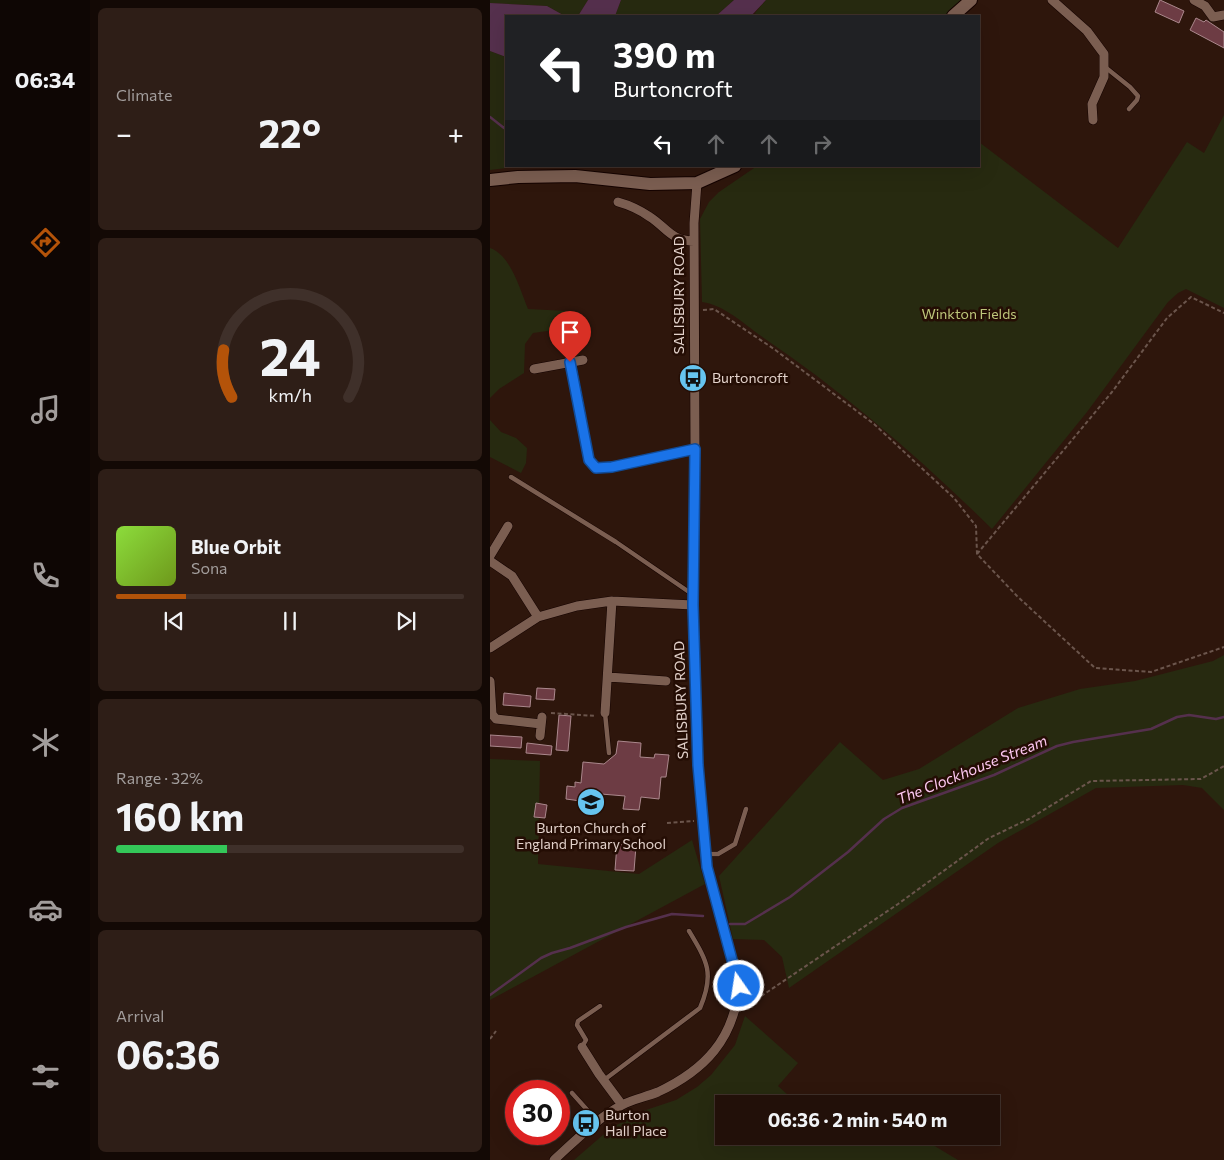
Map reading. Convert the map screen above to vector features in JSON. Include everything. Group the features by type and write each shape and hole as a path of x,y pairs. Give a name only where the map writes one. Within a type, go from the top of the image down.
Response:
{"main road":[{"path":"954,15 971,0"},
{"path":"490,180 518,177 575,176 650,184 697,183 733,167"}],"street":[{"path":"1052,0 1087,31 1104,54 1104,77 1092,104 1093,120"},
{"path":"1194,0 1205,6 1213,17 1224,15"},
{"name":"SALISBURY ROAD","path":"554,1160 598,1122 622,1105 656,1092 694,1071 710,1056 726,1036 737,1004 739,986 707,867 698,765 693,600 695,449 694,241 697,183"},
{"path":"618,202 634,207 652,217 666,232 683,241 694,241"},
{"path":"534,369 583,360"},
{"path":"570,362 589,460 596,468 612,467 695,449"},
{"path":"490,556 508,526"},
{"path":"490,561 512,576 538,617"},
{"path":"490,648 538,617 577,606 612,601 693,600"},
{"path":"605,715 612,601"},
{"path":"608,677 666,681"},
{"path":"490,682 492,714 496,720 541,721 540,736"},
{"path":"582,1047 622,1105"}],"lane":[{"path":"1104,66 1138,96 1129,109"},
{"path":"511,477 632,552 693,600"},
{"path":"605,715 609,753"},
{"path":"706,854 718,854 736,844 746,809"},
{"path":"604,1080 700,1008 706,994 708,972 705,958 688,931"},
{"path":"582,1047 586,1040 577,1025 578,1021 600,1006"},
{"path":"572,1093 598,1122"}],"path":[{"path":"977,554 1112,392 1167,318 1191,297 1224,313"},
{"path":"694,311 714,309 774,349 874,424 954,498 976,526 977,554 1017,596 1095,668 1152,672 1224,647"},
{"path":"541,721 550,713 605,715"},
{"path":"733,1015 898,904 989,838 1029,819 1091,781 1201,779 1224,766"},
{"path":"667,823 704,820"},
{"path":"490,1039 496,1031"}],"green space":[{"path":"490,0 588,0 579,15 563,15 547,6 490,3"},
{"path":"621,0 734,0 717,15 615,15"},
{"path":"766,0 963,0 946,15 756,15 755,13"},
{"path":"490,51 505,57 505,167 513,167 490,170"},
{"name":"Winkton Fields","path":"1224,115 1224,308 1186,289 1168,302 1087,412 992,529 909,451 852,403 733,315 718,307 702,302 700,219 709,202 719,192 756,167 980,167 980,143 1118,248 1187,142 1204,153"},
{"path":"490,248 504,258 509,265 528,309 567,311 567,323 554,330 533,333 525,344 524,373 499,389 490,398"},
{"path":"490,420 501,432 516,438 527,448 526,463 521,473 490,457"},
{"path":"1224,655 1224,810 1202,788 1183,785 1096,788 998,843 789,988 782,957 764,940 733,939 719,876 840,742 883,780 919,769 1018,708 1080,689 1135,681 1213,661"},
{"path":"490,759 540,761 538,864 639,874 692,840 705,884 490,1000"},
{"path":"745,1016 798,1063 778,1086 788,1095 715,1095 715,1145 933,1145 958,1160 574,1160 611,1128 643,1111 676,1100 697,1087 711,1075 735,1045"}],"shaded area":[{"path":"588,0 621,0 615,15 579,15"},
{"path":"734,0 766,0 752,15 717,15"},
{"path":"490,3 547,6 563,15 505,15 505,57 490,51"}],"building":[{"path":"1160,0 1184,11 1179,23 1155,12"},
{"path":"1196,18 1204,22 1206,20 1224,32 1224,48 1190,30"},
{"path":"537,688 555,689 554,700 536,699"},
{"path":"504,693 531,696 530,707 503,705"},
{"path":"559,715 571,716 568,751 556,750"},
{"path":"490,735 522,737 521,748 490,746"},
{"path":"618,741 641,743 640,757 654,758 655,754 669,755 666,777 661,777 659,799 641,797 639,810 623,809 625,796 589,793 588,802 566,799 567,786 575,787 575,782 581,783 583,762 604,764 616,754"},
{"path":"527,743 552,746 551,755 526,753"},
{"path":"536,803 547,805 545,818 534,817"},
{"path":"617,844 636,846 634,871 615,870"}],"waterway":[{"path":"490,117 505,127"},
{"name":"The Clockhouse Stream","path":"730,924 745,924 790,897 848,852 884,819 902,808 994,775 1057,746 1151,729 1177,717 1189,715 1216,719 1224,717"},
{"name":"The Clockhouse Stream","path":"490,995 541,958 552,953 626,927 672,914 703,916"}],"place":[{"name":"Burtoncroft","path":"693,378"},
{"name":"Burton Church of England Primary School","path":"591,802"},
{"name":"Burton Hall Place","path":"586,1123"}],"route":[{"path":"570,362 589,460 596,468 612,467 695,449 693,605 698,765 707,867 739,986"}]}
